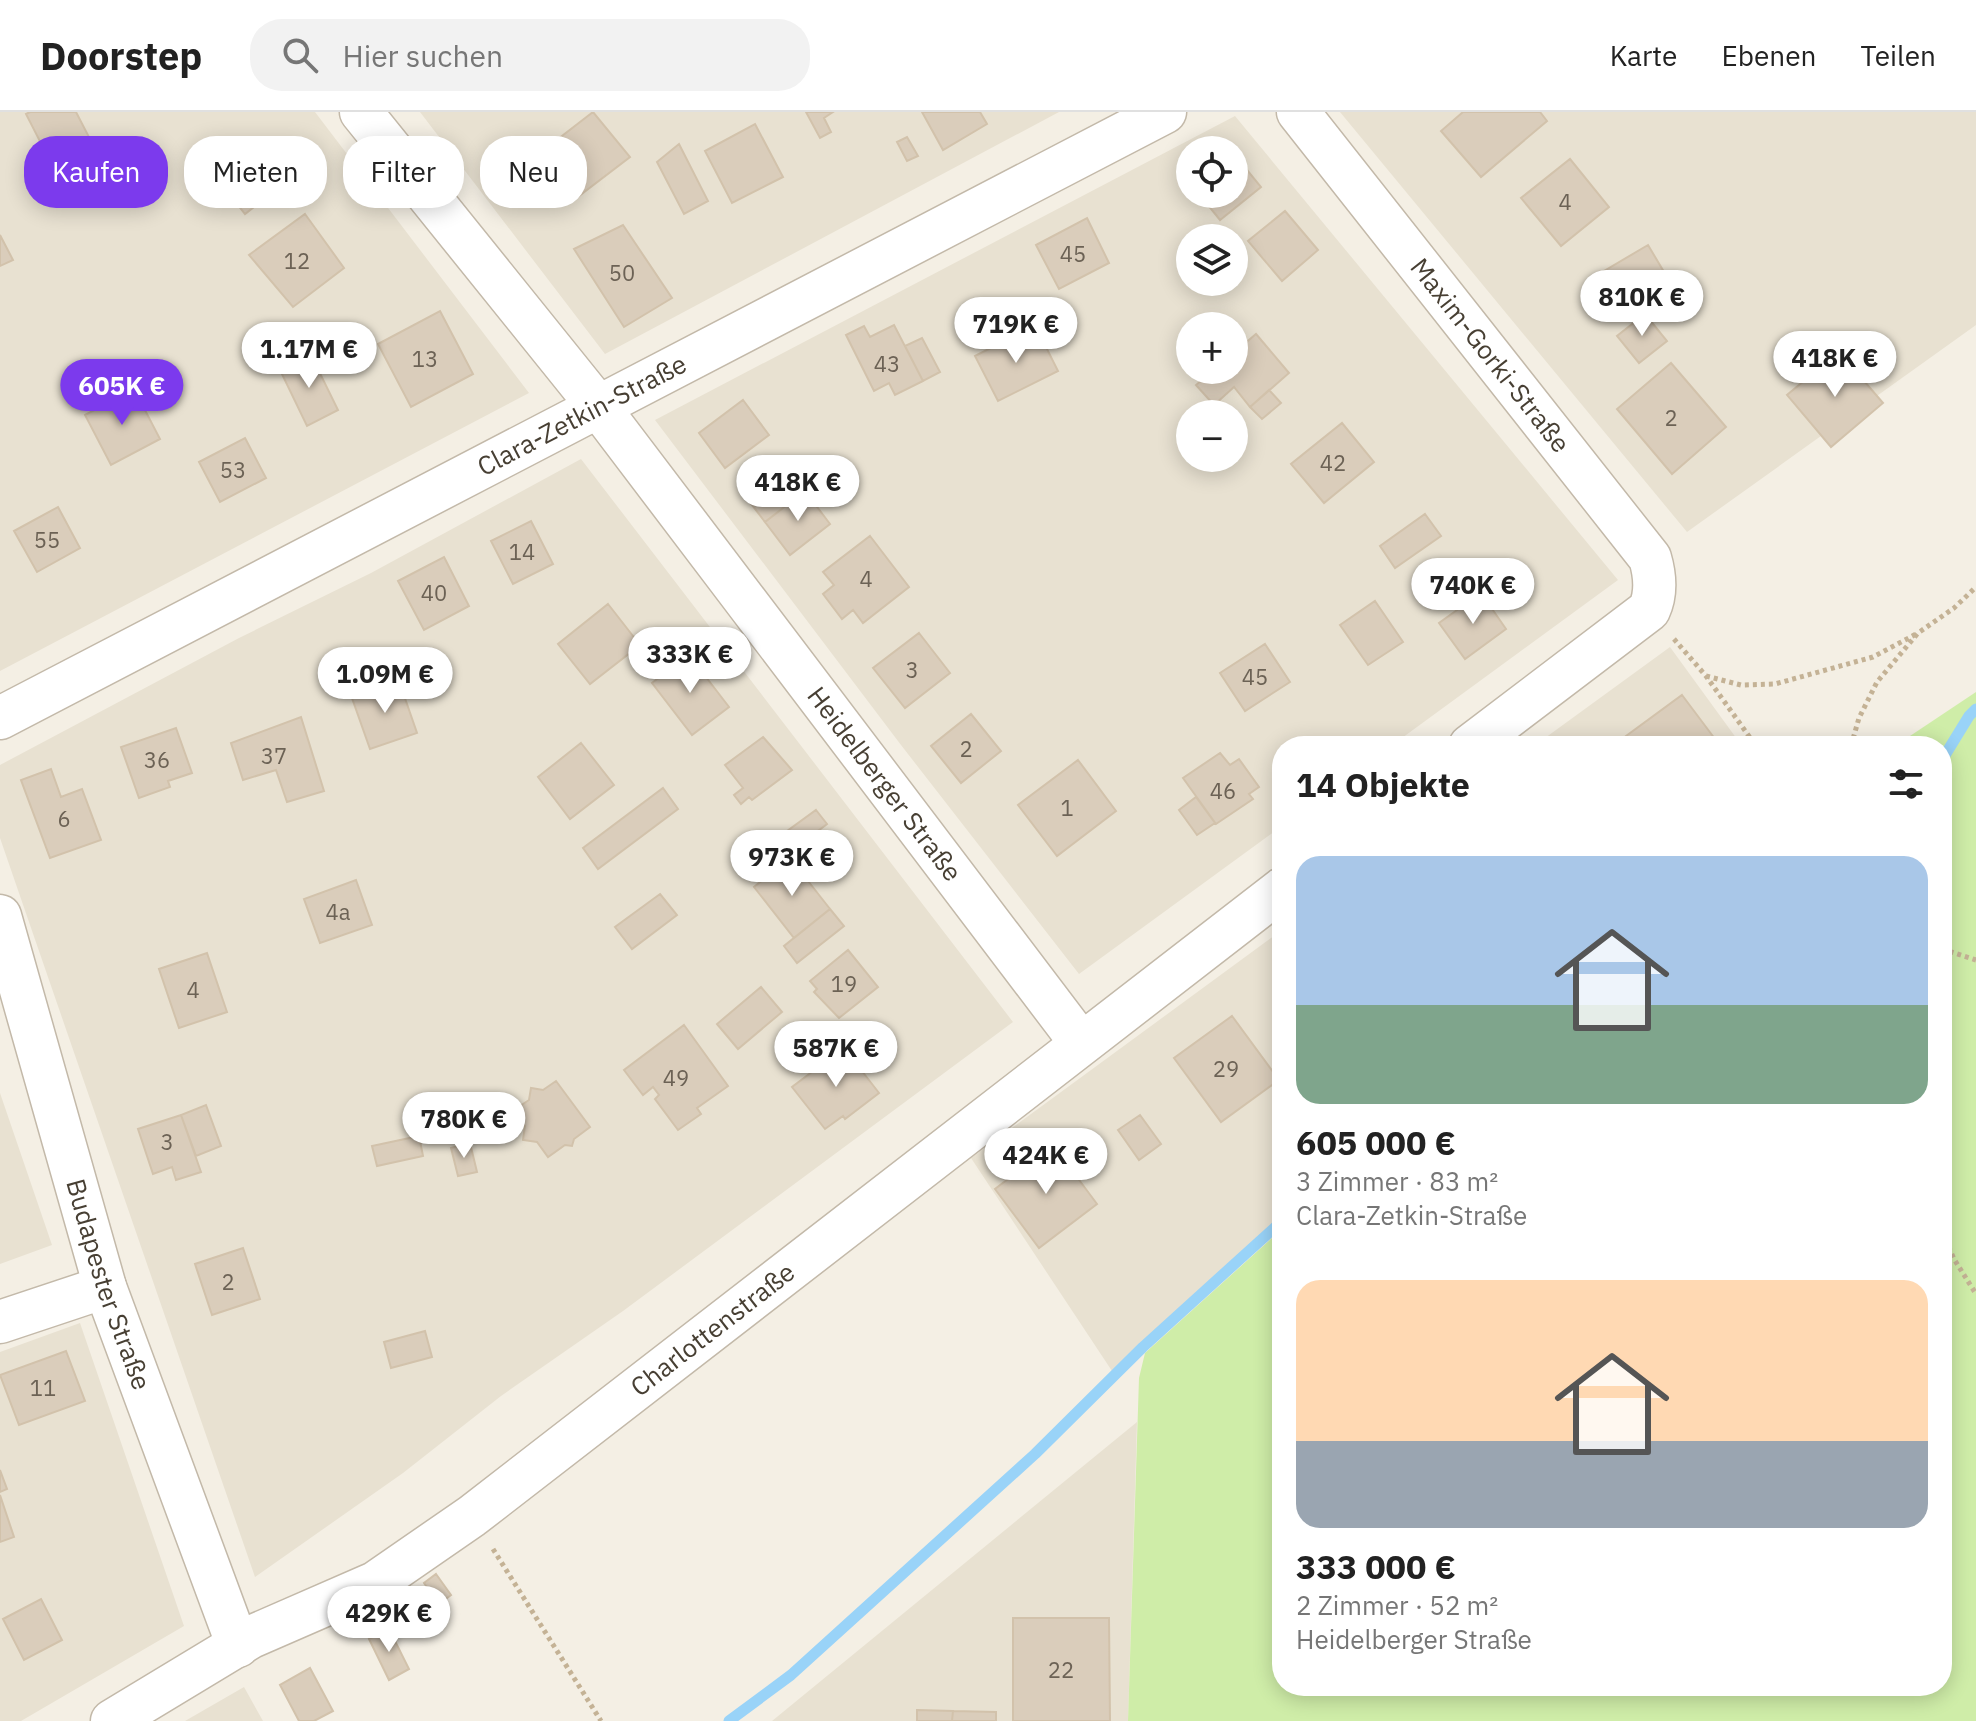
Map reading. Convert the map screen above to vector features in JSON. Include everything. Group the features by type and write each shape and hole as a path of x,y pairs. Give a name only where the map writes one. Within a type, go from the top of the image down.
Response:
{"street":[{"name":"Heidelberger Straße","path":"361,112 597,405 1081,1043"},
{"name":"Clara-Zetkin-Straße","path":"0,718 1165,112"},
{"name":"Maxim-Gorki-Straße","path":"1298,112 1650,558 1655,590 1649,610"},
{"path":"1483,736 1649,610"},
{"name":"Charlottenstraße","path":"112,1721 251,1637 375,1583 472,1516 1272,897"},
{"name":"Budapester Straße","path":"0,916 105,1287 238,1646"},
{"path":"0,1322 105,1287"}],"path":[{"path":"1706,676 1741,685 1775,684 1873,657 1918,633 1954,608 1976,587"},
{"path":"1649,610 1706,676 1749,736"},
{"path":"1854,736 1877,682 1918,633"},
{"path":"1952,952 1976,960"},
{"path":"1952,1254 1976,1294"},
{"path":"472,1516 601,1721"}],"shaded area":[{"path":"0,112 315,112 343,149 343,208 388,208 529,393 0,671"},
{"path":"420,112 1059,112 605,354 493,208 587,208 587,136 480,136 480,190 464,170 464,136 438,136"},
{"path":"1340,112 1976,112 1976,325 1687,532"},
{"path":"1235,116 1618,580 1405,736 1272,736 1272,833 1079,974 655,420 1176,147 1176,208 1248,208 1248,136 1197,136"},
{"path":"581,459 1013,1022 623,1311 501,1396 403,1473 255,1577 0,838 0,765 239,638 371,573"},
{"path":"1670,647 1735,736 1548,736"},
{"path":"1272,937 1272,1225 1112,1371 971,1158"},
{"path":"0,1093 52,1245 0,1264"},
{"path":"80,1323 184,1626 21,1721 0,1721 0,1352"},
{"path":"1137,1422 1128,1721 772,1721"},
{"path":"244,1687 263,1721 185,1721"}],"green space":[{"path":"1976,692 1976,1721 1128,1721 1139,1378 1145,1353 1272,1238 1272,1696 1952,1696 1952,736 1910,736"}],"building":[{"path":"76,112 88,136 37,136 26,114"},
{"path":"593,112 630,157 587,190 587,136 562,136"},
{"path":"806,112 833,112 824,118 831,132 820,138"},
{"path":"922,112 980,112 987,124 943,150"},
{"path":"1463,112 1540,112 1547,121 1481,177 1441,131"},
{"path":"755,124 783,177 732,203 705,151"},
{"path":"907,137 918,156 907,161 897,142"},
{"path":"679,144 708,201 684,214 657,162"},
{"path":"1570,159 1609,207 1561,246 1521,198"},
{"path":"1248,171 1261,187 1248,197"},
{"path":"1210,208 1235,208 1220,220"},
{"path":"1285,211 1318,250 1282,281 1248,241"},
{"path":"305,214 344,268 293,307 249,255"},
{"path":"1087,218 1109,263 1059,289 1036,245"},
{"path":"623,225 672,298 624,327 574,249"},
{"path":"0,235 13,260 0,266"},
{"path":"1648,245 1664,272 1635,289 1626,273 1612,282 1604,271"},
{"path":"440,311 473,374 411,407 378,344"},
{"path":"1645,314 1667,341 1639,363 1617,336"},
{"path":"894,325 923,381 895,395 889,383 874,391 846,335 864,326 870,337"},
{"path":"1024,331 1029,341 1040,335 1058,371 998,401 975,356"},
{"path":"1256,334 1289,373 1250,407 1248,400 1244,400 1234,387 1220,400 1210,400 1197,384 1248,384 1248,341"},
{"path":"922,338 940,372 923,381 905,346"},
{"path":"1839,352 1883,403 1831,447 1787,395"},
{"path":"311,355 338,410 307,426 280,370"},
{"path":"1671,363 1726,427 1672,474 1617,409"},
{"path":"134,389 160,439 111,465 85,415"},
{"path":"1269,390 1281,403 1262,419 1250,407"},
{"path":"743,400 769,435 725,468 699,433"},
{"path":"1342,423 1374,462 1324,503 1291,464"},
{"path":"245,438 266,478 220,502 199,462"},
{"path":"780,457 805,491 765,522 739,488"},
{"path":"805,491 830,524 790,555 765,522"},
{"path":"58,507 80,548 37,572 14,531"},
{"path":"1425,514 1441,536 1395,568 1380,546"},
{"path":"531,521 553,564 513,584 491,541"},
{"path":"870,536 909,587 863,623 853,610 842,619 823,594 834,585 823,572"},
{"path":"444,557 469,606 424,630 398,581"},
{"path":"1481,593 1506,629 1465,659 1439,623"},
{"path":"1375,601 1403,642 1368,665 1340,625"},
{"path":"608,604 640,645 590,684 558,644"},
{"path":"919,633 950,673 905,708 873,668"},
{"path":"1265,644 1290,682 1245,711 1220,673"},
{"path":"689,655 729,707 692,735 652,683"},
{"path":"399,681 417,733 370,749 352,698"},
{"path":"1682,695 1713,736 1626,736"},
{"path":"971,714 1001,751 961,783 931,746"},
{"path":"301,717 324,791 287,802 276,770 243,780 231,743"},
{"path":"176,728 192,773 168,781 170,787 139,798 121,747"},
{"path":"763,737 792,770 752,800 749,797 741,804 734,795 743,788 725,765"},
{"path":"581,743 614,785 570,819 538,777"},
{"path":"1220,753 1230,765 1239,759 1259,787 1249,794 1253,799 1216,824 1183,778"},
{"path":"1078,760 1116,811 1057,856 1018,805"},
{"path":"51,769 61,797 82,789 101,840 50,858 21,780"},
{"path":"663,788 678,809 598,869 583,848"},
{"path":"1196,797 1215,823 1197,835 1179,810"},
{"path":"816,810 827,824 794,849 783,834"},
{"path":"790,858 830,909 794,938 754,887"},
{"path":"356,880 372,925 320,943 304,899"},
{"path":"660,894 677,915 632,949 615,927"},
{"path":"830,909 844,926 797,963 784,946"},
{"path":"848,950 878,987 839,1018 814,992 817,989 810,981"},
{"path":"207,953 227,1012 179,1028 159,969"},
{"path":"761,987 782,1012 738,1049 717,1024"},
{"path":"1232,1016 1272,1070 1272,1085 1221,1122 1174,1058"},
{"path":"684,1025 728,1086 697,1108 701,1114 678,1130 655,1099 659,1095 653,1087 643,1095 624,1070"},
{"path":"844,1048 879,1093 845,1119 843,1116 825,1129 792,1087"},
{"path":"556,1081 590,1127 574,1139 572,1146 565,1145 548,1157 537,1142 523,1140 525,1126 514,1110 529,1100 531,1088 543,1090"},
{"path":"206,1105 221,1146 196,1156 181,1115"},
{"path":"181,1115 201,1172 176,1180 172,1167 153,1174 138,1129"},
{"path":"1140,1115 1161,1144 1139,1160 1118,1130"},
{"path":"419,1136 423,1156 377,1166 372,1146"},
{"path":"470,1143 477,1172 458,1176 451,1148"},
{"path":"1053,1145 1097,1204 1039,1248 995,1189"},
{"path":"243,1248 260,1299 212,1315 195,1264"},
{"path":"425,1331 432,1357 391,1368 384,1342"},
{"path":"66,1351 85,1401 19,1425 0,1375"},
{"path":"0,1470 7,1489 0,1492"},
{"path":"0,1495 14,1537 0,1542"},
{"path":"436,1574 451,1595 439,1604 424,1583"},
{"path":"41,1599 62,1640 24,1660 3,1619"},
{"path":"1013,1618 1109,1618 1110,1721 1013,1721"},
{"path":"389,1629 409,1669 389,1680 369,1639"},
{"path":"310,1668 333,1711 314,1721 299,1721 280,1685"},
{"path":"917,1710 953,1711 952,1721 917,1721"},
{"path":"953,1711 996,1712 996,1721 952,1721"}],"waterway":[{"path":"1952,744 1976,709"},
{"path":"729,1721 791,1675 1035,1454 1143,1347 1272,1230"}]}
